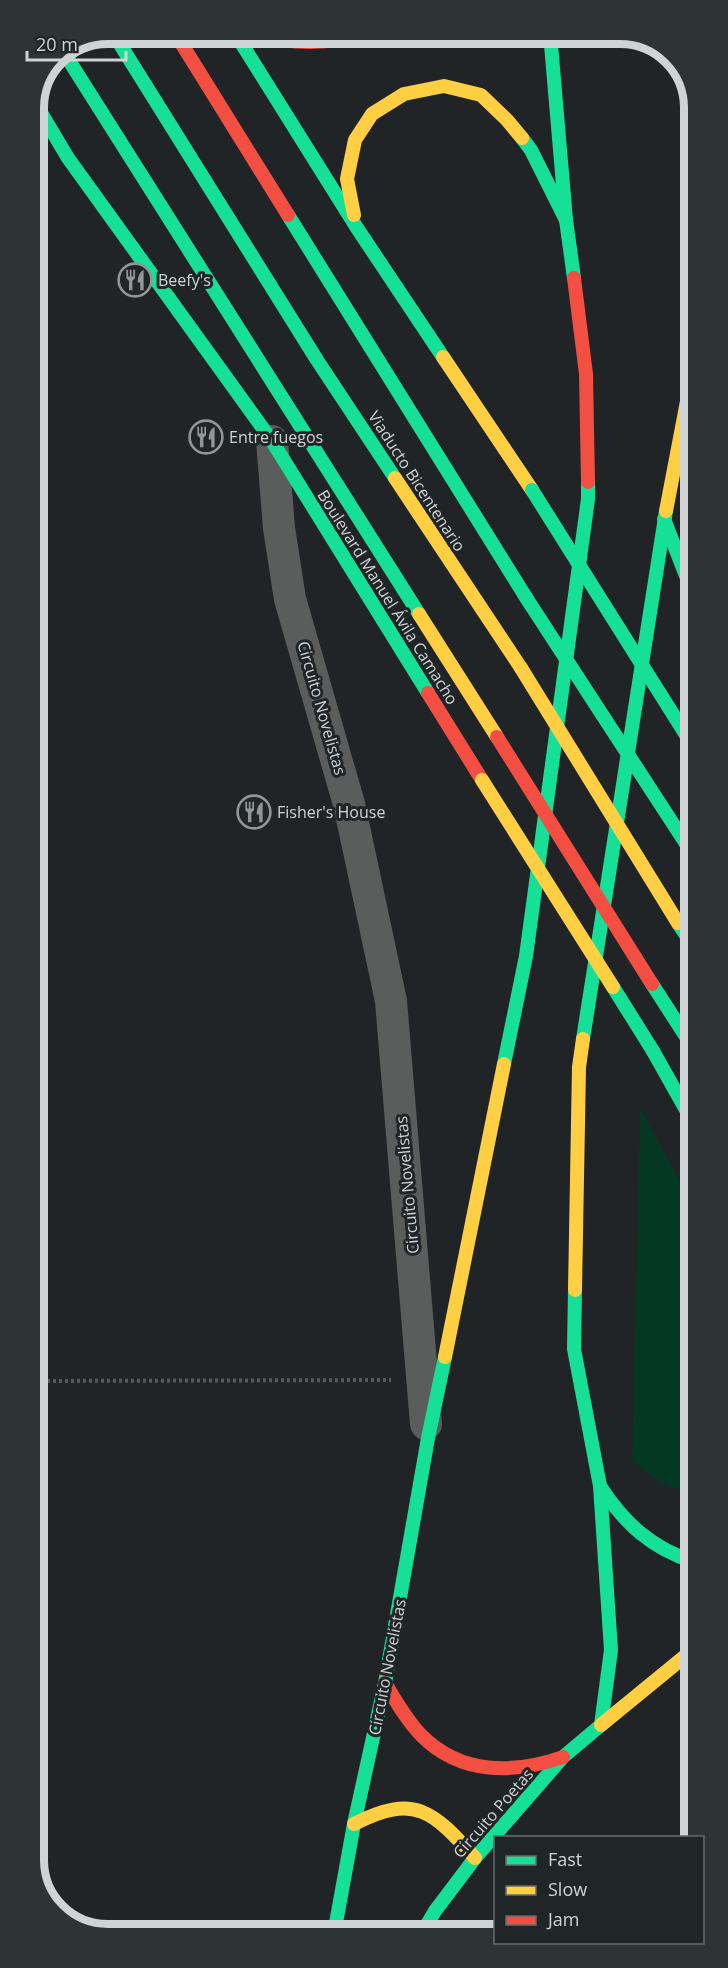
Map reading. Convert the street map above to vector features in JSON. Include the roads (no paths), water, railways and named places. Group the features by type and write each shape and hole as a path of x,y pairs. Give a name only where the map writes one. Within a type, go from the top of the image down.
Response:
{"main road":[{"name":"Viaducto Bicentenario","path":"120,44 317,360 521,668 684,932"},
{"path":"182,44 527,599 684,842"},
{"path":"242,44 357,228 532,490 684,732"},
{"path":"295,44 314,44"},
{"path":"428,1438 526,956 588,499 586,374 566,220 551,44"},
{"name":"Boulevard Manuel Ávila Camacho","path":"67,58 684,1034"},
{"path":"357,228 347,179 355,140 372,114 404,94 444,86 481,95 507,120 531,150 566,220"},
{"name":"Boulevard Manuel Ávila Camacho","path":"44,118 68,158 272,441 652,1051 684,1107"},
{"path":"602,1725 611,1650 600,1486 574,1349 579,1067 664,519 684,416"},
{"path":"664,519 684,571"},
{"name":"Circuito Novelistas","path":"336,1924 354,1824 385,1683 428,1438"},
{"path":"600,1486 613,1508 629,1526 648,1542 684,1558"},
{"name":"Circuito Poetas","path":"494,1836 563,1757 684,1657"},
{"path":"385,1683 409,1721 423,1737 442,1751 462,1761 483,1768 504,1770 524,1769 563,1757"},
{"path":"354,1824 368,1816 396,1807 425,1811 444,1824 475,1858"},
{"name":"Circuito Poetas","path":"427,1924 475,1858 494,1836"}],"street":[{"path":"44,143 68,158"},
{"name":"Circuito Novelistas","path":"272,441 279,528 290,599 349,804 391,1001 428,1438"}],"place":[{"name":"Beefy's","path":"135,280"},
{"name":"Entre fuegos","path":"206,437"},
{"name":"Fisher's House","path":"254,812"}]}
